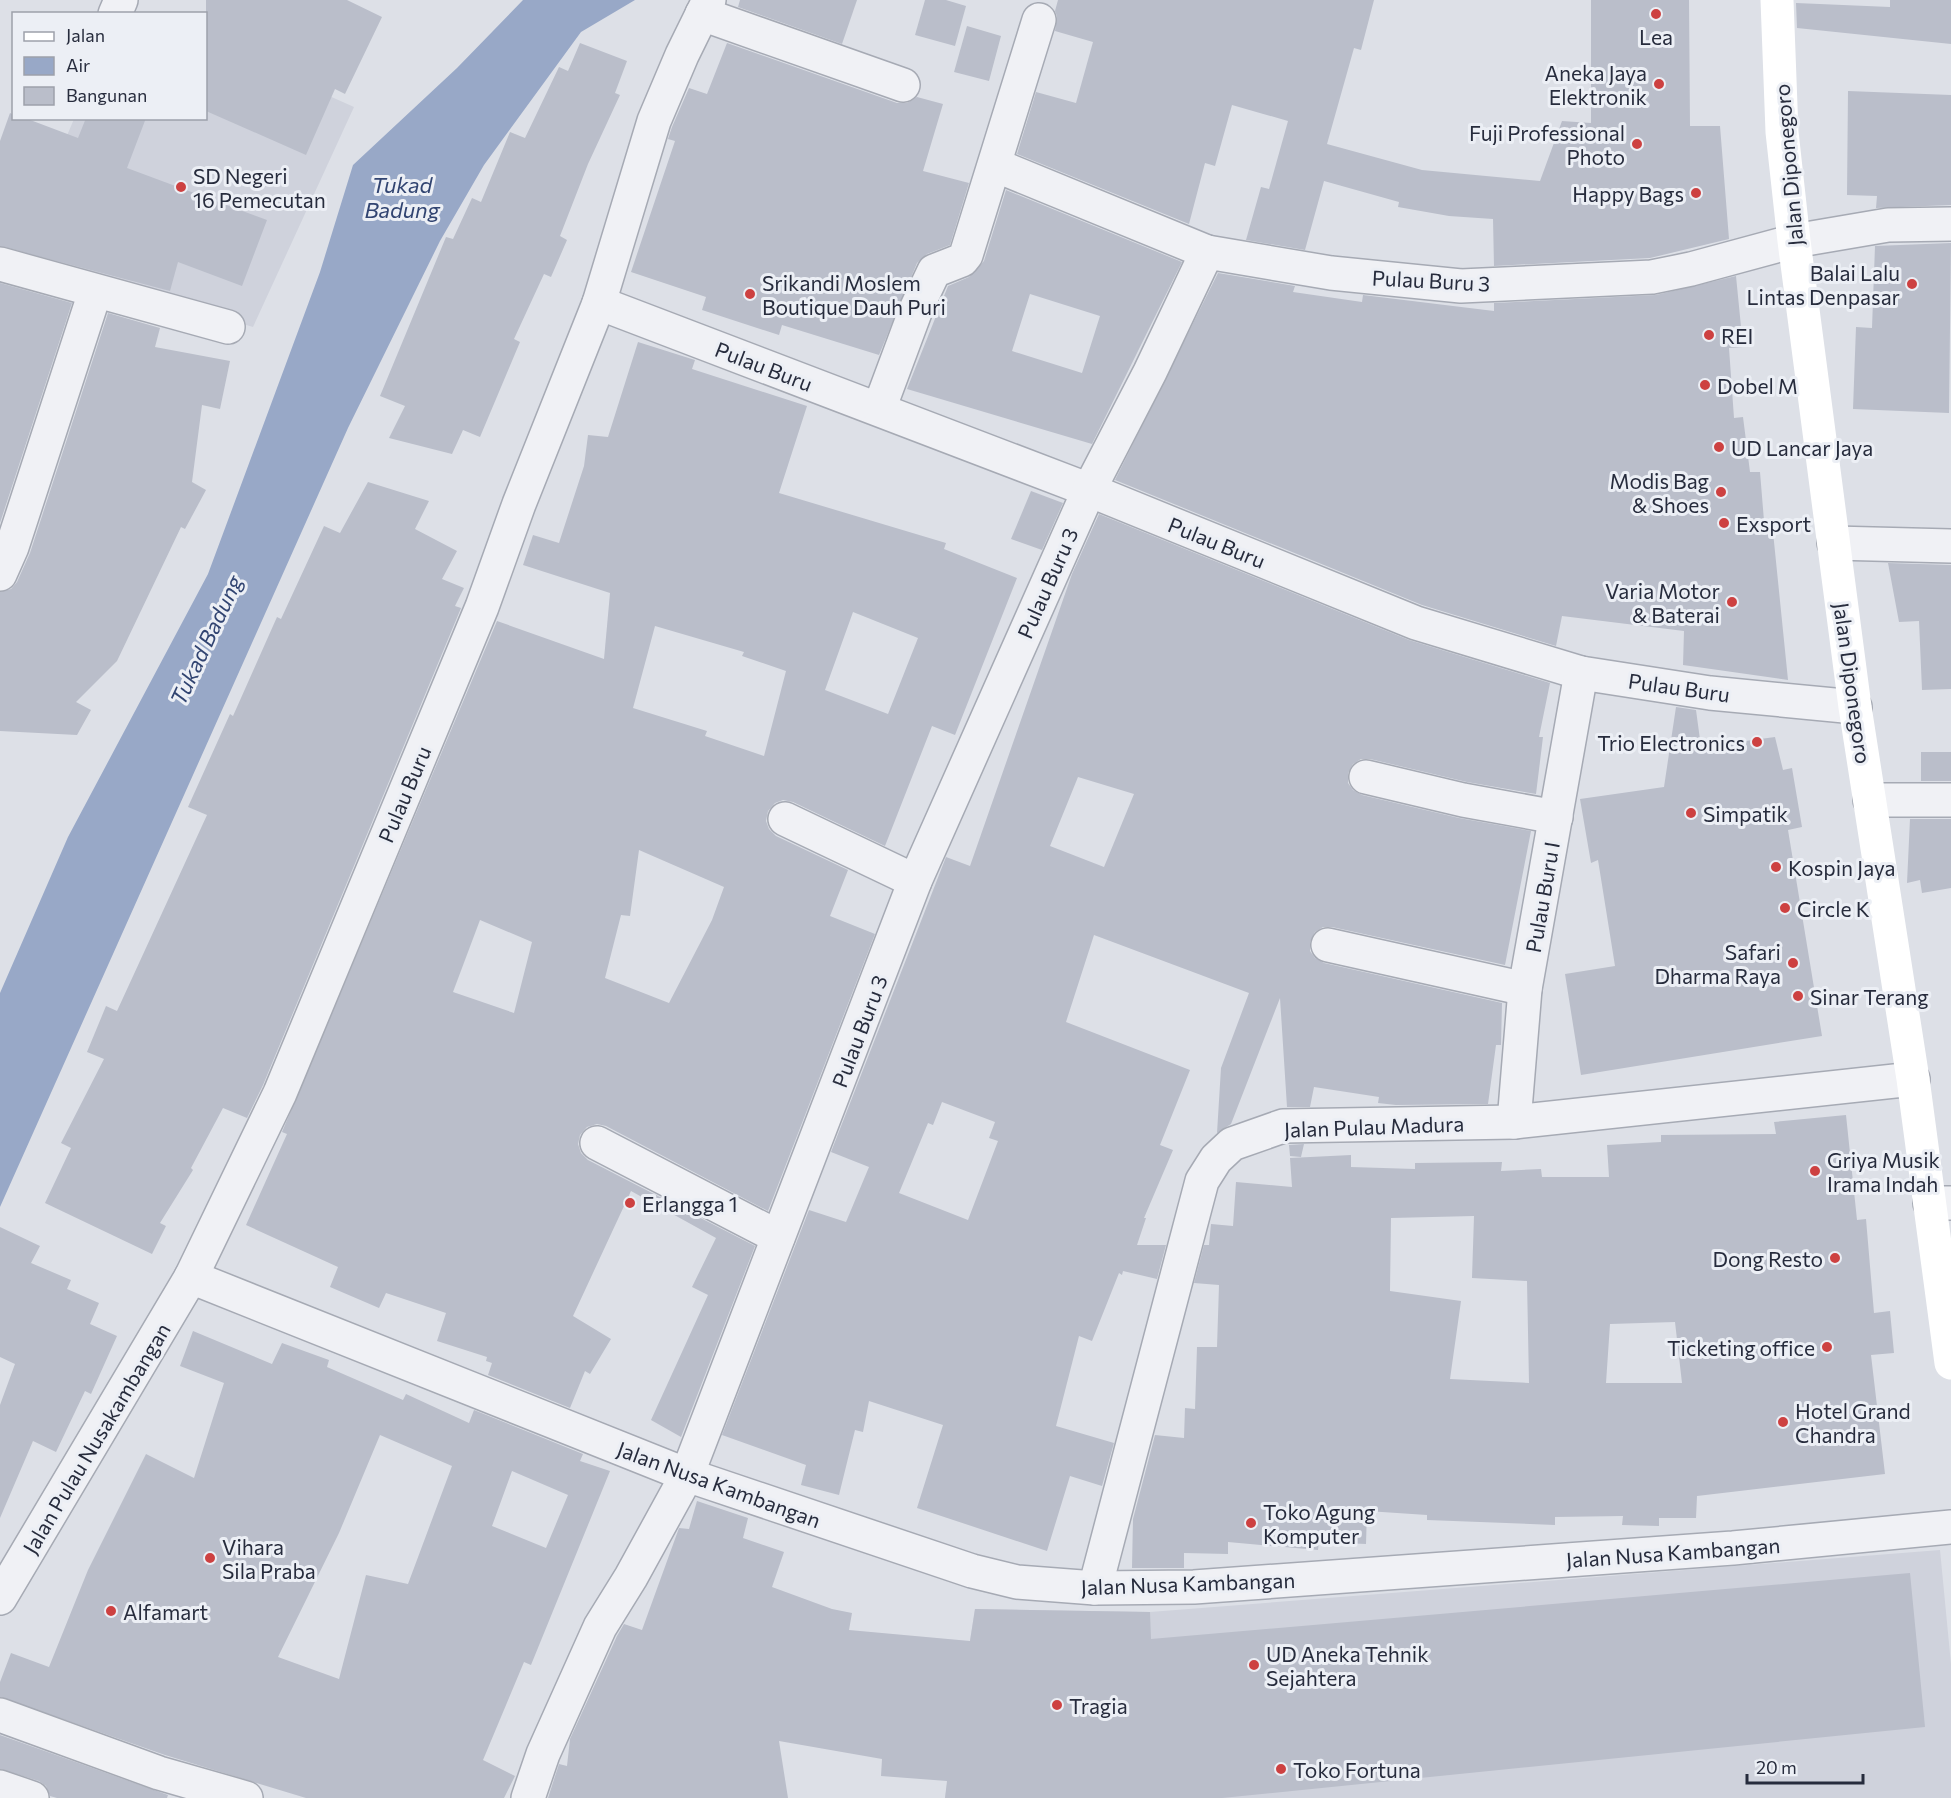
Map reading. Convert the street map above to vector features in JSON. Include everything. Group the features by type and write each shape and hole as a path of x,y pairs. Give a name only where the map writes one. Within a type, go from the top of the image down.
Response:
{"main road":[{"name":"Jalan Diponegoro","path":"1777,0 1782,132 1794,241 1855,707 1913,1079 1940,1203 1951,1363"}],"street":[{"path":"706,7 903,85"},
{"name":"Pulau Buru","path":"191,1277 280,1093 482,607 519,504 598,303 654,121 681,55 706,7"},
{"path":"879,409 917,307 934,271 962,260 966,255 1039,20"},
{"path":"994,165 1207,252"},
{"name":"Pulau Buru 3","path":"528,1798 543,1754 600,1627 632,1577 687,1475 915,881 1089,489 1150,372 1207,252 1331,273 1461,286 1652,277 1691,269 1794,241 1888,225 1951,224"},
{"path":"0,264 228,327"},
{"path":"0,574 12,547 95,291"},
{"name":"Pulau Buru","path":"598,303 1089,489 1416,623 1581,673 1710,693 1855,707"},
{"path":"1834,543 1951,546"},
{"name":"Pulau Buru I","path":"1514,1122 1526,989 1581,673"},
{"path":"1366,777 1463,800 1557,817"},
{"path":"1870,800 1951,800"},
{"path":"785,819 915,881"},
{"path":"1328,945 1526,989"},
{"name":"Jalan Pulau Madura","path":"1095,1588 1202,1181 1216,1159 1232,1144 1283,1126 1514,1122 1913,1079"},
{"path":"597,1143 778,1237"},
{"name":"Jalan Nusa Kambangan","path":"191,1277 687,1475 972,1571 1017,1582 1095,1588 1194,1587 1733,1548 1951,1527"},
{"name":"Jalan Pulau Nusakambangan","path":"0,1598 191,1277"},
{"path":"0,1715 159,1773 246,1798"},
{"path":"0,1787 32,1798"}],"shaded area":[{"name":"SD Negeri 16 Pemecutan","path":"207,41 354,107 253,327 16,256 74,120 207,120"},
{"path":"1940,1550 1951,1664 1951,1798 945,1798 975,1609 1150,1612"}],"water":[{"name":"Tukad Badung","path":"523,0 635,0 581,32 484,165 440,241 348,428 0,1207 0,993 68,837 208,574 320,272 353,165 457,68"}],"building":[{"path":"206,0 347,0 382,17 345,94 335,89 306,155 207,111"},
{"path":"740,0 857,0 842,44 738,7"},
{"path":"925,0 946,0 966,6 955,46 915,35"},
{"path":"1058,0 1374,0 1361,50 1354,48 1327,144 1422,170 1540,181 1562,121 1591,123 1591,0 1689,0 1690,126 1720,126 1729,239 1650,258 1494,266 1493,219 1449,216 1398,207 1399,202 1324,181 1305,250 1246,240 1261,187 1269,189 1288,121 1232,105 1215,166 1205,163 1189,224 1017,154 1036,92 1076,103 1093,42 1055,31 1057,16 1055,11"},
{"path":"1890,0 1951,0 1951,44 1797,28 1796,3 1890,7"},
{"path":"967,26 1001,36 989,81 954,72"},
{"path":"580,43 627,61 615,93 620,95 588,164 560,236 567,240 551,277 544,274 514,339 520,342 480,437 463,430 452,454 389,438 405,406 380,396 446,237 453,239 472,198 481,202 510,132 525,138 559,67 568,71"},
{"path":"727,43 897,103 907,103 917,97 943,104 923,171 969,183 950,245 927,254 917,263 879,355 782,325 779,335 702,310 706,297 631,272 675,141 668,139 672,127 689,88 707,94"},
{"path":"1848,91 1951,95 1951,205 1876,208 1877,196 1847,195"},
{"path":"10,113 12,120 30,120 78,138 85,120 145,120 127,168 267,220 242,286 178,262 170,291 0,246 0,141"},
{"path":"1006,190 1182,262 1092,444 907,389 948,286 969,277 984,261","holes":["1030,294 1100,316 1082,373 1012,351"]},
{"path":"1951,243 1949,413 1853,409 1856,327 1872,328 1875,246"},
{"path":"1218,273 1295,286 1293,292 1362,302 1363,295 1494,311 1494,303 1656,295 1736,276 1743,347 1729,348 1734,418 1743,417 1750,472 1760,472 1765,533 1773,532 1788,680 1683,665 1684,631 1562,616 1556,646 1422,605 1115,480"},
{"path":"0,283 72,303 0,523"},
{"path":"108,313 160,328 155,347 230,361 220,409 202,405 192,482 206,490 185,529 181,527 117,661 76,702 91,710 77,735 0,731 0,592 11,589 17,582 30,553"},
{"path":"638,342 695,360 692,369 807,406 779,493 946,543 944,549 1017,578 955,735 932,726 885,846 793,802 783,800 775,803 768,811 766,821 769,829 776,836 848,870 830,916 875,934 768,1211 606,1126 597,1124 587,1127 580,1135 578,1144 581,1153 588,1160 755,1246 681,1437 651,1420 708,1295 692,1287 716,1238 631,1191 573,1316 611,1339 590,1374 585,1371 570,1408 488,1375 492,1363 486,1361 487,1357 437,1341 446,1313 386,1293 379,1308 330,1287 338,1267 246,1225 287,1134 282,1132 497,621 604,659 610,593 523,565 533,535 559,543 584,466 588,435 608,437","holes":["853,612 918,638 888,714 825,690","655,626 744,652 742,656 786,671 764,756 705,736 707,731 633,708","639,850 724,887 712,920 669,1003 605,978 621,915 630,916","480,920 532,942 514,1013 453,992"]},
{"path":"368,482 429,501 415,529 457,551 442,579 464,588 455,606 461,608 263,1085 247,1118 223,1108 191,1168 193,1170 160,1223 166,1226 152,1254 45,1203 71,1148 61,1143 104,1059 87,1052 106,1006 117,1011 207,815 188,807 230,714 233,716 277,617 281,619 324,526 340,533"},
{"path":"1031,491 1063,503 1042,550 1011,539"},
{"path":"1099,514 1409,640 1550,683 1539,737 1543,737 1536,794 1467,782 1370,759 1361,759 1353,764 1348,773 1348,783 1353,790 1362,795 1459,818 1531,831 1505,965 1332,927 1323,927 1315,932 1310,942 1310,951 1315,958 1324,963 1502,1003 1501,1045 1496,1045 1488,1104 1396,1105 1378,1103 1379,1097 1314,1087 1310,1107 1287,1107 1280,998 1231,1124 1217,1133 1221,1068 1249,993 1094,935 1066,1022 1190,1070 1160,1145 1173,1150 1144,1218 1146,1218 1137,1245 1166,1245 1157,1279 1123,1271 1122,1275 1119,1273 1092,1341 1079,1336 1056,1426 1114,1443 1102,1486 1070,1476 1047,1551 917,1508 943,1425 869,1401 863,1432 855,1430 839,1495 801,1485 806,1465 722,1435 809,1210 846,1222 869,1167 831,1152 946,857 970,866 1072,574","holes":["1078,777 1134,794 1104,867 1050,846","942,1102 995,1122 989,1138 998,1141 968,1220 899,1193 928,1123 933,1125"]},
{"path":"1888,563 1951,565 1951,689 1922,690 1919,621 1899,622"},
{"path":"1676,707 1696,710 1701,747 1775,737 1783,770 1792,768 1802,827 1788,830 1822,1036 1581,1075 1565,974 1615,966 1598,860 1591,863 1580,799 1664,787"},
{"path":"1921,752 1951,752 1951,781 1921,781"},
{"path":"1910,819 1951,819 1951,888 1922,893 1920,880 1907,883"},
{"path":"1846,1115 1857,1220 1866,1219 1874,1313 1890,1311 1894,1353 1871,1355 1885,1474 1697,1496 1696,1518 1659,1518 1659,1526 1622,1525 1623,1516 1555,1517 1555,1525 1427,1520 1427,1515 1367,1511 1366,1544 1319,1542 1318,1550 1228,1542 1228,1554 1184,1553 1184,1568 1132,1568 1133,1519 1155,1435 1184,1438 1185,1408 1195,1409 1197,1347 1217,1347 1219,1285 1194,1283 1204,1245 1209,1245 1211,1224 1233,1226 1236,1182 1292,1187 1290,1158 1351,1155 1351,1167 1415,1169 1415,1163 1502,1162 1501,1171 1541,1169 1542,1177 1609,1177 1607,1145 1661,1142 1661,1135 1776,1134 1774,1122","holes":["1474,1216 1472,1278 1527,1281 1529,1383 1450,1379 1461,1301 1390,1291 1391,1218","1675,1322 1682,1383 1606,1383 1610,1324"]},
{"path":"1304,1144 1301,1157 1290,1156 1289,1145"},
{"path":"0,1227 40,1246 31,1263 71,1280 67,1289 99,1303 90,1324 117,1336 91,1394 85,1391 56,1452 33,1441 0,1518 0,1405 15,1364 0,1357"},
{"path":"193,1331 272,1364 282,1343 329,1360 327,1367 403,1400 406,1394 469,1423 474,1410 583,1454 580,1461 610,1471 531,1665 524,1662 483,1760 515,1776 504,1798 306,1798 165,1755 0,1697 0,1682 11,1653 49,1667 88,1570 146,1454 194,1478 224,1383 180,1366","holes":["380,1435 452,1466 408,1584 366,1575 339,1679 278,1657 339,1533","512,1471 568,1495 546,1548 492,1526"]},
{"path":"697,1501 748,1518 743,1538 784,1552 772,1587 832,1609 852,1613 849,1630 970,1641 975,1609 1150,1612 1151,1639 1910,1573 1925,1727 1222,1798 945,1798 947,1781 881,1776 882,1759 779,1741 788,1798 548,1798 559,1764 567,1766 570,1739 617,1636 624,1624 642,1630 679,1528 689,1529"},
{"path":"0,1735 168,1795 167,1798 57,1798 50,1796 46,1786 39,1781 0,1769"}],"place":[{"name":"Lea","path":"1656,14"},
{"name":"Aneka Jaya Elektronik","path":"1659,84"},
{"name":"Fuji Professional Photo","path":"1637,144"},
{"name":"SD Negeri 16 Pemecutan","path":"181,187"},
{"name":"Happy Bags","path":"1696,193"},
{"name":"Balai Lalu Lintas Denpasar","path":"1912,284"},
{"name":"Srikandi Moslem Boutique Dauh Puri","path":"750,294"},
{"name":"REI","path":"1709,335"},
{"name":"Dobel M","path":"1705,385"},
{"name":"UD Lancar Jaya","path":"1719,447"},
{"name":"Modis Bag & Shoes","path":"1721,492"},
{"name":"Exsport","path":"1724,523"},
{"name":"Varia Motor & Baterai","path":"1732,602"},
{"name":"Trio Electronics","path":"1757,742"},
{"name":"Simpatik","path":"1691,813"},
{"name":"Kospin Jaya","path":"1776,867"},
{"name":"Circle K","path":"1785,908"},
{"name":"Safari Dharma Raya","path":"1793,963"},
{"name":"Sinar Terang","path":"1798,996"},
{"name":"Griya Musik Irama Indah","path":"1815,1171"},
{"name":"Erlangga 1","path":"630,1203"},
{"name":"Dong Resto","path":"1835,1258"},
{"name":"Ticketing office","path":"1827,1347"},
{"name":"Hotel Grand Chandra","path":"1783,1422"},
{"name":"Toko Agung Komputer","path":"1251,1523"},
{"name":"Vihara Sila Praba","path":"210,1558"},
{"name":"Alfamart","path":"111,1611"},
{"name":"UD Aneka Tehnik Sejahtera","path":"1254,1665"},
{"name":"Tragia","path":"1057,1705"},
{"name":"Toko Fortuna","path":"1281,1769"}]}
